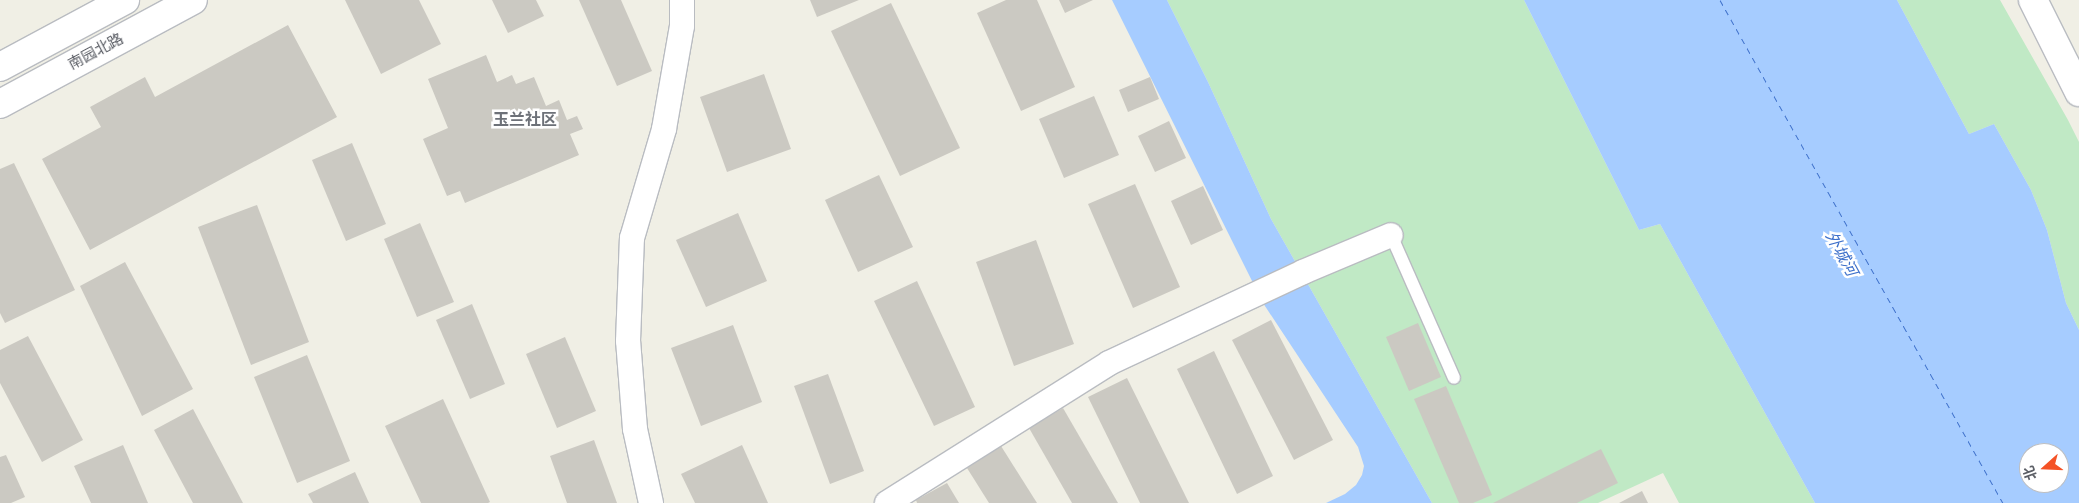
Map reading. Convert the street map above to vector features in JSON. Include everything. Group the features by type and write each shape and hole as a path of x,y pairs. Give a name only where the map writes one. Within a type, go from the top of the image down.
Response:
{"main road":[{"path":"0,67 125,0"},
{"name":"南园北路","path":"0,104 193,0"},
{"path":"2033,0 2079,92"}],"street":[{"path":"651,503 635,429 628,341 632,238 664,129 682,26 682,0"},
{"path":"887,503 1109,363 1303,272 1391,235"}],"lane":[{"path":"1391,235 1454,378"}],"green space":[{"path":"1167,0 1524,0 1639,230 1660,224 1815,503 1679,503 1663,473 1598,503 1432,503 1271,219 1208,82"},
{"path":"1897,0 2000,0 2068,120 2079,142 2079,330 2066,303 2047,230 2031,190 1994,124 1969,134"}],"water":[{"path":"1112,0 1167,0 1208,82 1271,219 1432,503 1326,503 1345,494 1356,485 1362,475 1364,466 1358,447 1263,303"},
{"name":"外城河","path":"1524,0 1897,0 1969,134 1994,124 2031,190 2047,230 2066,303 2079,330 2079,503 1815,503 1660,224 1639,230"}],"building":[{"path":"345,0 419,0 441,44 381,74"},
{"path":"492,0 536,0 544,16 508,33"},
{"path":"579,0 621,0 652,71 617,86"},
{"path":"810,0 859,0 817,17"},
{"path":"1006,0 1037,0 1075,87 1021,111 977,13"},
{"path":"1059,0 1093,0 1065,13"},
{"path":"891,3 960,148 900,176 831,31"},
{"path":"288,25 337,117 90,250 42,159 101,127 90,107 145,77 155,97"},
{"path":"486,55 497,82 512,75 516,84 534,77 546,106 559,100 567,120 577,116 583,129 570,134 579,155 465,203 460,191 447,196 423,139 448,128 428,79"},
{"path":"764,74 791,149 727,172 700,97"},
{"path":"1150,77 1159,99 1128,112 1119,90"},
{"path":"1094,96 1119,155 1064,178 1039,119"},
{"path":"1169,121 1186,158 1155,172 1138,136"},
{"path":"352,143 386,224 346,241 312,160"},
{"path":"14,163 75,290 5,323 0,313 0,169"},
{"path":"879,175 913,247 858,272 825,200"},
{"path":"1135,184 1180,287 1133,308 1088,204"},
{"path":"1203,186 1223,230 1191,245 1171,201"},
{"path":"257,205 309,342 251,365 198,227"},
{"path":"738,213 767,281 706,307 676,240"},
{"path":"420,223 454,302 417,317 384,239"},
{"path":"1036,240 1074,344 1014,366 976,262"},
{"path":"125,262 193,389 142,416 80,286"},
{"path":"917,281 975,407 934,426 874,301"},
{"path":"472,304 505,384 470,399 436,320"},
{"path":"1271,320 1333,440 1294,460 1232,340"},
{"path":"1418,323 1441,377 1409,391 1386,337"},
{"path":"733,325 762,402 701,426 671,348"},
{"path":"28,336 83,440 42,462 0,383 0,350"},
{"path":"565,337 596,411 557,428 526,354"},
{"path":"1214,351 1273,476 1237,494 1177,369"},
{"path":"307,355 350,461 297,483 254,377"},
{"path":"828,374 864,471 830,484 794,386"},
{"path":"1127,378 1189,503 1140,503 1088,397"},
{"path":"1446,386 1492,495 1473,503 1459,503 1414,399"},
{"path":"443,399 490,502 488,503 421,503 385,426"},
{"path":"1063,408 1118,503 1072,503 1029,428"},
{"path":"193,409 243,503 193,503 154,430"},
{"path":"594,440 617,503 567,503 550,456"},
{"path":"123,445 148,503 91,503 74,466"},
{"path":"742,445 768,503 695,503 681,474"},
{"path":"1001,446 1037,503 989,503 967,468"},
{"path":"1601,449 1618,483 1577,503 1493,503"},
{"path":"6,455 25,497 11,503 0,503 0,457"},
{"path":"355,472 369,503 313,503 308,494"},
{"path":"947,483 959,503 917,503 916,500"},
{"path":"1642,491 1648,503 1619,503"}],"ferry route":[{"path":"1720,0 2003,503"}],"district":[{"name":"玉兰社区","path":"525,120"}]}
